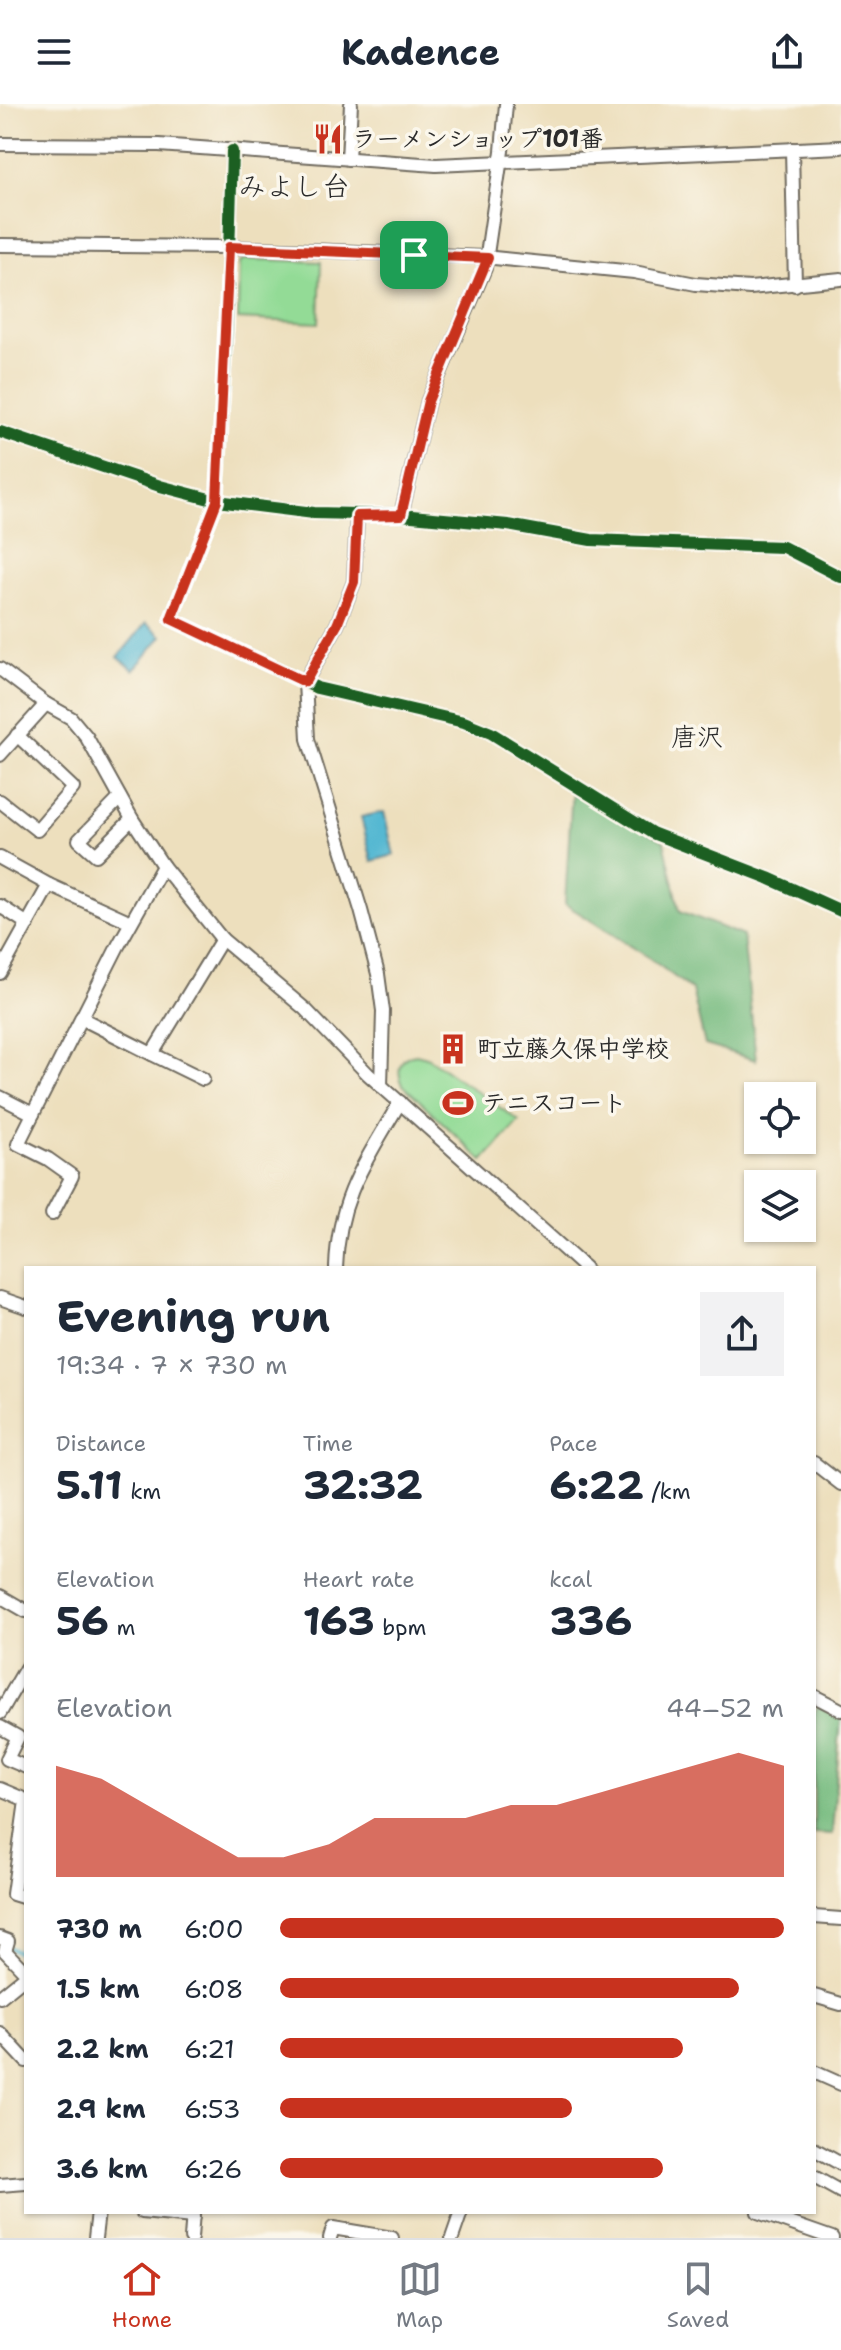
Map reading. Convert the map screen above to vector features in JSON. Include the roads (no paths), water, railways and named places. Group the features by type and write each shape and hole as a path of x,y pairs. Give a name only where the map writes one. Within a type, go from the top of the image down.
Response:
{"street":[{"path":"348,159 351,104"},
{"path":"401,515 428,401 488,258 506,104"},
{"path":"0,144 159,145 436,165 841,147"},
{"path":"792,149 795,285"},
{"path":"232,151 217,501 171,619 305,682 358,699 464,722 491,733 652,833 768,878 841,911"},
{"path":"0,245 229,247 488,258 634,272 696,284 750,288 841,279"},
{"path":"0,432 160,486 217,501 357,516 401,515 508,525 591,540 783,547 841,577"},
{"path":"357,516 354,582 337,625 305,682 308,739 378,974 383,1011 381,1086"},
{"path":"0,669 46,704 71,718 86,736 132,819 163,866 222,939 305,1009 381,1086 583,1266"},
{"path":"0,755 46,704"},
{"path":"0,801 37,830 73,788 17,735"},
{"path":"120,798 79,840 96,855 132,819"},
{"path":"0,858 49,885 131,922"},
{"path":"52,1214 72,1176 18,1144 131,922 163,866"},
{"path":"0,973 4,956 28,924 49,885"},
{"path":"0,906 28,924"},
{"path":"152,1054 222,939"},
{"path":"81,1018 203,1079"},
{"path":"0,1097 33,1114"},
{"path":"336,1266 338,1233 352,1185 400,1102"},
{"path":"0,1298 24,1306"},
{"path":"816,1465 841,1484"},
{"path":"0,1596 24,1610"},
{"path":"0,1713 24,1671"},
{"path":"816,1697 841,1710"},
{"path":"0,1727 18,1737 7,1759 24,1766"},
{"path":"0,1789 24,1799"},
{"path":"24,1814 13,1894 24,1897"},
{"path":"816,1917 841,1919"},
{"path":"4,1944 24,1972"},
{"path":"0,1997 24,1977"},
{"path":"816,1997 841,2004"},
{"path":"0,2033 24,2059"},
{"path":"816,2073 841,2084"},
{"path":"816,2150 841,2164"},
{"path":"816,2178 841,2192"},
{"path":"0,2185 24,2183"},
{"path":"95,2238 98,2214"},
{"path":"452,2238 460,2214"},
{"path":"764,2214 832,2238"},
{"path":"191,2238 193,2215"},
{"path":"330,2238 333,2228 392,2238"}],"water":[{"path":"146,623 162,636 134,670 118,657"},
{"path":"384,812 394,855 372,861 361,817"}],"waterway":[{"path":"0,1945 24,1953"}],"place":[{"name":"ラーメンショップ101番","path":"328,139"},
{"name":"町立藤久保中学校","path":"453,1049"},
{"name":"テニスコート","path":"458,1103"}],"district":[{"name":"みよし台","path":"294,186"},
{"name":"唐沢","path":"697,736"}]}
